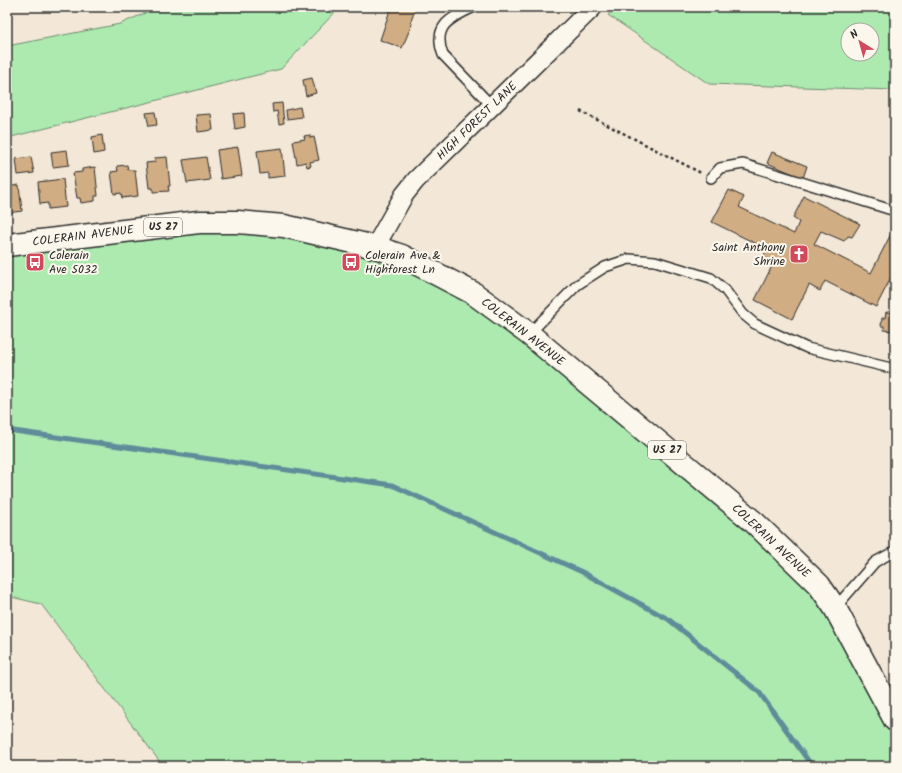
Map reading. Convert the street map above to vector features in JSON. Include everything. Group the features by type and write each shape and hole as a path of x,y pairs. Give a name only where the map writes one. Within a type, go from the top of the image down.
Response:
{"main road":[{"name":"COLERAIN AVENUE","path":"7,245 199,222 238,222 284,226 375,247 402,256 473,293 529,334 755,523 819,585 835,608 895,720"}],"street":[{"name":"HIGH FOREST LANE","path":"375,247 408,190 594,7"}],"lane":[{"path":"474,7 445,23 440,35 440,46 443,55 492,106"},
{"path":"711,178 720,168 743,164 895,211"},
{"path":"529,334 577,285 605,267 629,259 656,261 711,278 726,290 743,314 755,324 800,345 895,369"},
{"path":"835,608 875,562 895,551"}],"path":[{"path":"580,111 711,178"}],"green space":[{"path":"159,7 340,7 281,69 7,138 7,46 120,24"},
{"path":"616,7 895,7 895,90 709,84 608,15"},
{"path":"199,222 319,233 473,293 794,561 895,713 895,766 163,766 41,604 7,596 7,245"}],"building":[{"path":"391,7 416,7 411,21 412,24 402,48 380,40"},
{"path":"312,78 316,93 306,96 303,80"},
{"path":"282,103 284,123 279,124 277,111 273,112 272,104"},
{"path":"300,107 302,117 287,119 286,110"},
{"path":"155,112 157,125 149,126 146,113"},
{"path":"244,113 245,127 235,129 233,114"},
{"path":"211,114 213,130 198,132 196,115"},
{"path":"102,135 104,152 94,154 92,137"},
{"path":"310,135 310,138 314,137 319,160 310,162 311,166 307,167 306,162 297,164 293,141 305,139 304,136"},
{"path":"238,147 242,176 221,179 217,150"},
{"path":"282,148 285,176 268,178 268,173 260,174 257,151"},
{"path":"67,150 69,165 53,167 51,152"},
{"path":"772,152 807,166 803,178 767,163"},
{"path":"31,157 34,173 18,175 16,159"},
{"path":"167,157 170,186 168,186 169,191 153,192 153,188 149,188 146,163 155,162 155,158"},
{"path":"206,157 210,180 187,183 183,160"},
{"path":"127,165 128,170 135,170 138,196 122,198 121,193 114,194 111,172 118,171 117,166"},
{"path":"95,167 98,196 95,196 95,201 81,203 80,198 77,198 73,173 82,172 82,169"},
{"path":"63,179 66,207 48,209 48,203 40,204 38,182"},
{"path":"19,185 22,211 7,213 7,187"},
{"name":"Saint Anthony Shrine","path":"729,190 744,197 739,207 794,234 799,222 793,218 804,196 860,224 852,237 848,236 844,241 821,231 814,244 871,273 893,230 895,231 895,270 876,307 825,281 820,291 809,285 792,319 755,300 773,264 762,259 767,249 712,222"},
{"path":"886,312 895,313 895,328 893,328 893,331 884,330 884,326 881,326 882,318 885,318"}],"waterway":[{"path":"7,430 392,485 582,572 668,619 759,692 812,766"}],"place":[{"name":"Saint Anthony Shrine","path":"799,254"},
{"name":"Colerain Ave 5032","path":"35,262"},
{"name":"Colerain Ave & Highforest Ln","path":"351,262"}]}
